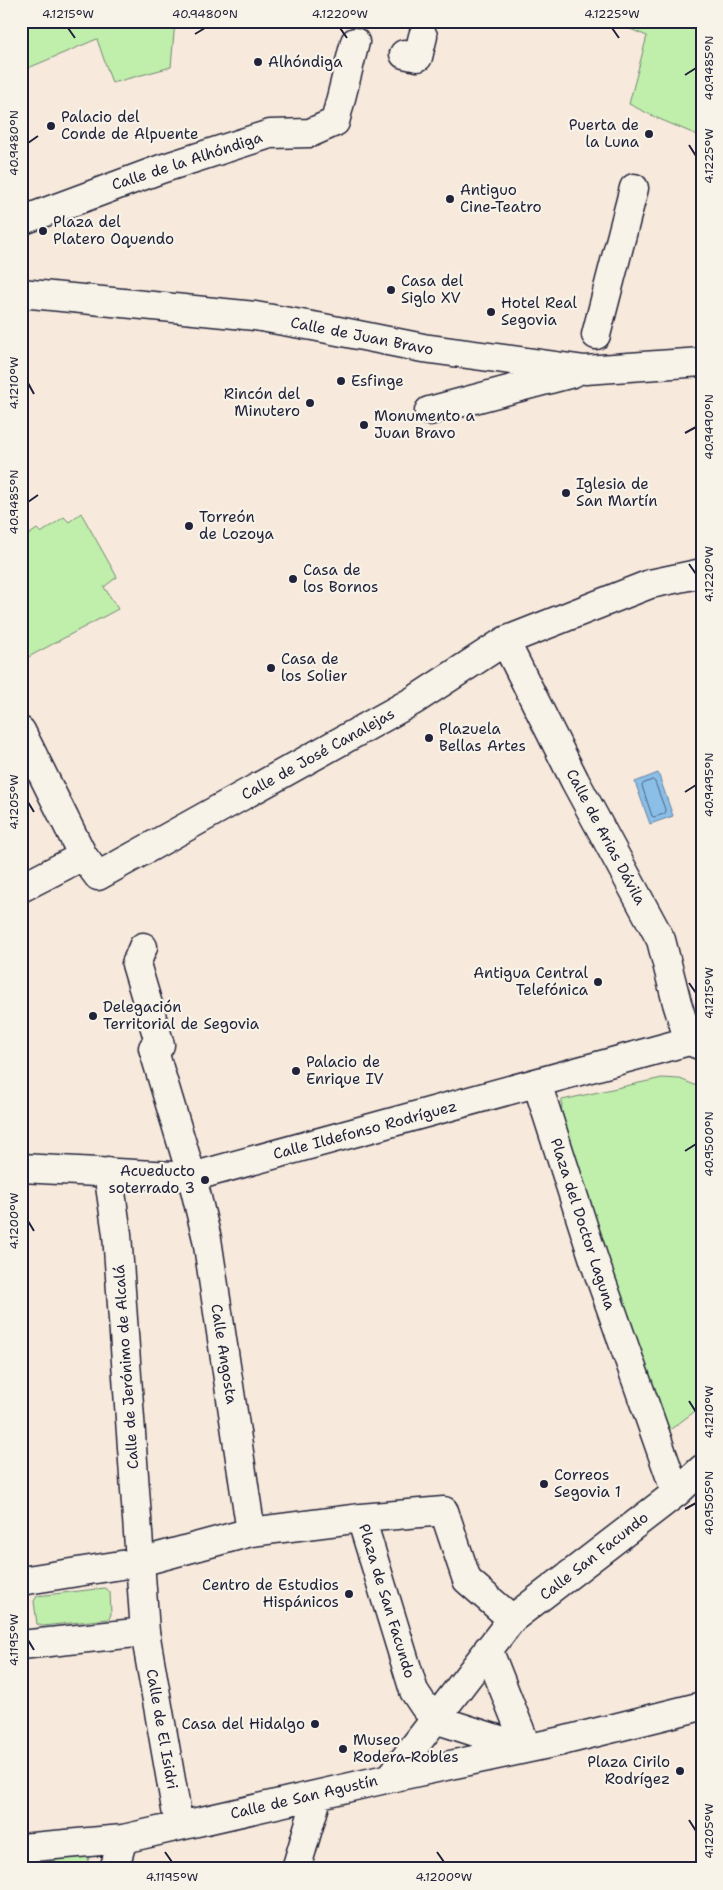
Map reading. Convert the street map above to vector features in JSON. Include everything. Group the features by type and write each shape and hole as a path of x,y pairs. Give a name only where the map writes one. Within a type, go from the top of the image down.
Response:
{"street":[{"name":"Calle de la Alhóndiga","path":"21,221 105,189 270,134 310,133 335,122 354,42"},
{"path":"429,412 590,354 634,188"},
{"name":"Calle de Juan Bravo","path":"21,293 255,316 423,348 590,354 702,362"},
{"path":"505,641 650,584 702,573"},
{"name":"Calle de José Canalejas","path":"83,856 98,876 412,701 505,641"},
{"name":"Calle de Arias Dávila","path":"505,641 575,781 661,940 677,1003 695,1044"},
{"path":"21,731 83,856 21,888"},
{"name":"Calle Angosta","path":"143,947 136,964 160,1045 156,1058 192,1177 207,1239 251,1532"},
{"path":"537,1083 695,1044"},
{"name":"Calle Ildefonso Rodríguez","path":"21,1168 192,1177 537,1083"},
{"name":"Plaza del Doctor Laguna","path":"537,1083 595,1263 676,1492"},
{"name":"Calle de Jerónimo de Alcalá","path":"108,1172 117,1234 145,1632"},
{"path":"676,1492 702,1469"},
{"name":"Calle San Facundo","path":"512,1619 676,1492"},
{"name":"Plaza de San Facundo","path":"435,1719 414,1691 361,1518 444,1511 467,1580 512,1619"},
{"path":"21,1581 140,1562 251,1532 361,1518"},
{"path":"390,1778 512,1619"},
{"path":"21,1645 145,1632"},
{"name":"Calle de El Isidri","path":"145,1632 179,1826"},
{"path":"488,1649 527,1748"},
{"name":"Calle de San Agustín","path":"21,1848 123,1839 635,1724 702,1706"},
{"path":"435,1719 527,1748"},
{"path":"296,1869 318,1795"},
{"path":"114,1869 123,1839"}],"green space":[{"path":"21,21 175,21 171,67 112,83 97,39 21,71"},
{"path":"611,21 702,21 702,137 629,104 647,36"},
{"path":"81,513 117,577 104,587 118,609 21,661 21,540 37,529 41,533 64,517 69,522"},
{"path":"662,1078 680,1079 702,1088 702,1406 667,1432 561,1123 562,1100"},
{"path":"105,1588 110,1592 111,1614 109,1619 42,1626 37,1624 34,1601 37,1596"},
{"path":"94,1843 85,1869 21,1869 21,1848"}],"water":[{"path":"658,773 673,816 650,824 635,782"}],"place":[{"name":"Alhóndiga","path":"258,62"},
{"name":"Palacio del Conde de Alpuente","path":"51,126"},
{"name":"Puerta de la Luna","path":"649,134"},
{"name":"Antiguo Cine-Teatro","path":"450,199"},
{"name":"Plaza del Platero Oquendo","path":"43,231"},
{"name":"Casa del Siglo XV","path":"391,290"},
{"name":"Hotel Real Segovia","path":"491,312"},
{"name":"Esfinge","path":"341,381"},
{"name":"Rincón del Minutero","path":"310,403"},
{"name":"Monumento a Juan Bravo","path":"364,425"},
{"name":"Iglesia de San Martín","path":"566,493"},
{"name":"Torreón de Lozoya","path":"189,526"},
{"name":"Casa de los Bornos","path":"293,579"},
{"name":"Casa de los Solier","path":"271,668"},
{"name":"Plazuela Bellas Artes","path":"429,738"},
{"name":"Antigua Central Telefónica","path":"598,982"},
{"name":"Delegación Territorial de Segovia","path":"93,1016"},
{"name":"Palacio de Enrique IV","path":"296,1071"},
{"name":"Acueducto soterrado 3","path":"205,1180"},
{"name":"Correos Segovia 1","path":"544,1484"},
{"name":"Centro de Estudios Hispánicos","path":"349,1594"},
{"name":"Casa del Hidalgo","path":"315,1724"},
{"name":"Museo Rodera-Robles","path":"343,1749"},
{"name":"Plaza Cirilo Rodrígez","path":"680,1771"}]}
